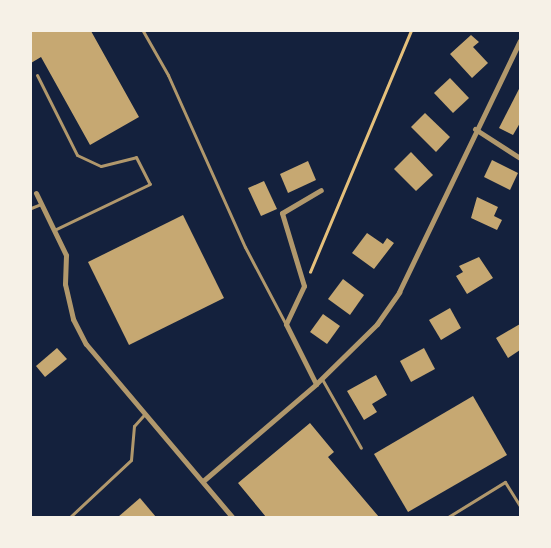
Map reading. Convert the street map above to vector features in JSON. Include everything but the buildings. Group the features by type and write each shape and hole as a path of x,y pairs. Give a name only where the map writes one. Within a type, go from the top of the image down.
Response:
{"street":[{"path":"203,481 316,384 377,324 399,292 475,129 520,40"},
{"path":"475,129 520,158"},
{"path":"316,384 286,324 304,286 282,213 321,190"},
{"path":"36,193 66,255 65,284 74,319 86,344 232,517"}],"lane":[{"path":"143,31 168,75 245,247 286,324"},
{"path":"37,75 77,155 101,166 136,157 150,184 54,230"},
{"path":"31,208 42,204"},
{"path":"321,379 361,448"},
{"path":"70,517 130,460 134,426 144,415"},
{"path":"448,517 505,482 520,506"}],"path":[{"path":"304,286 411,31"}]}
